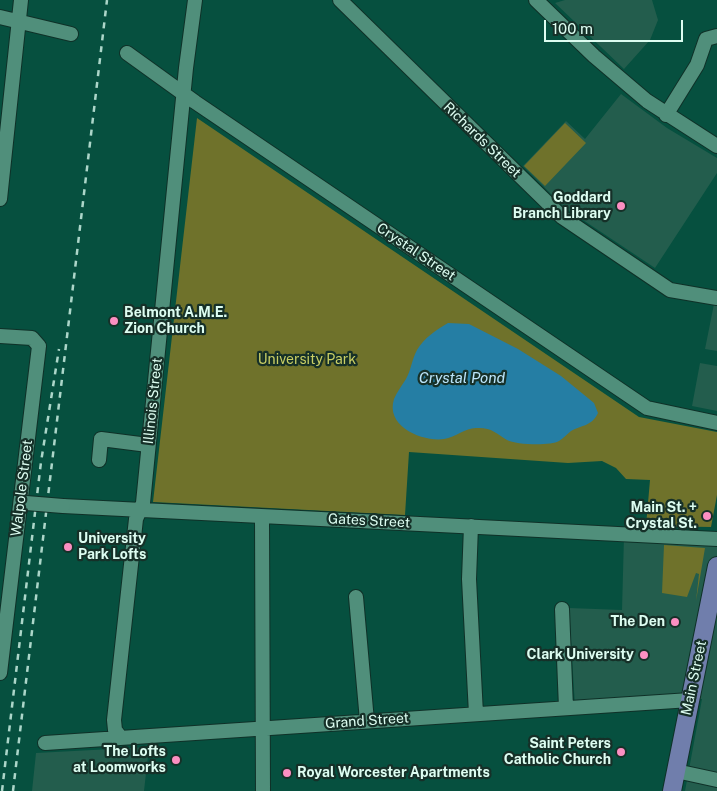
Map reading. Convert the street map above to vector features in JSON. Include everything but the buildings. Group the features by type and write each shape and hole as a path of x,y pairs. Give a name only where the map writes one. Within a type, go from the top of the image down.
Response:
{"main road":[{"name":"Main Street","path":"672,791 717,566"}],"street":[{"path":"0,199 22,0"},
{"name":"Illinois Street","path":"121,738 115,730 114,720 116,683 136,519 143,503 195,0"},
{"name":"Richards Street","path":"340,0 562,217 670,290 717,298"},
{"path":"538,1 609,70 666,115 717,146"},
{"path":"0,17 71,34"},
{"path":"666,115 697,65 706,39 717,36"},
{"name":"Crystal Street","path":"127,53 184,95 648,408 717,423"},
{"name":"Walpole Street","path":"0,336 32,338 39,346 23,503 0,673"},
{"path":"99,460 101,439 148,445"},
{"name":"Gates Street","path":"23,503 262,517 717,539"},
{"path":"262,517 263,791"},
{"path":"471,526 469,579 476,714"},
{"path":"356,597 366,721"},
{"path":"562,609 566,708"},
{"name":"Grand Street","path":"45,743 690,700"},
{"path":"676,771 717,780"}],"shaded area":[{"path":"565,0 652,0 658,20 650,40 624,69 555,3"},
{"path":"621,94 667,128 717,158 717,173 655,268 565,208 523,166 566,121 585,139"},
{"path":"714,304 717,304 717,351 705,349"},
{"path":"700,363 717,366 717,411 692,406"},
{"name":"Clark University","path":"624,536 717,540 717,791 685,791 702,699 575,706 569,608 622,610"},
{"path":"149,747 144,791 32,791 36,753"}],"green space":[{"name":"University Park","path":"197,118 639,417 717,432 717,495 711,527 646,526 650,480 626,479 616,468 602,461 568,463 409,452 405,515 153,502"},
{"path":"565,123 586,143 545,186 524,166"},
{"path":"664,545 705,548 696,601 699,574 696,573 687,597 662,593"}],"water":[{"name":"Crystal Pond","path":"448,323 469,324 518,349 561,376 594,403 598,413 596,417 590,423 571,431 555,443 525,444 511,442 486,428 468,429 444,439 426,438 408,431 400,425 395,417 393,409 394,399 408,376 415,353 423,342"}],"railway":[{"path":"13,791 107,0"},
{"path":"2,791 41,462 59,349"}],"place":[{"name":"Goddard Branch Library","path":"621,206"},
{"name":"Belmont A.M.E. Zion Church","path":"114,321"},
{"name":"Main St. + Crystal St.","path":"707,516"},
{"name":"University Park Lofts","path":"68,547"},
{"name":"The Den","path":"675,622"},
{"name":"Clark University","path":"644,655"},
{"name":"Saint Peters Catholic Church","path":"621,752"},
{"name":"The Lofts at Loomworks","path":"176,760"},
{"name":"Royal Worcester Apartments","path":"287,773"}]}
